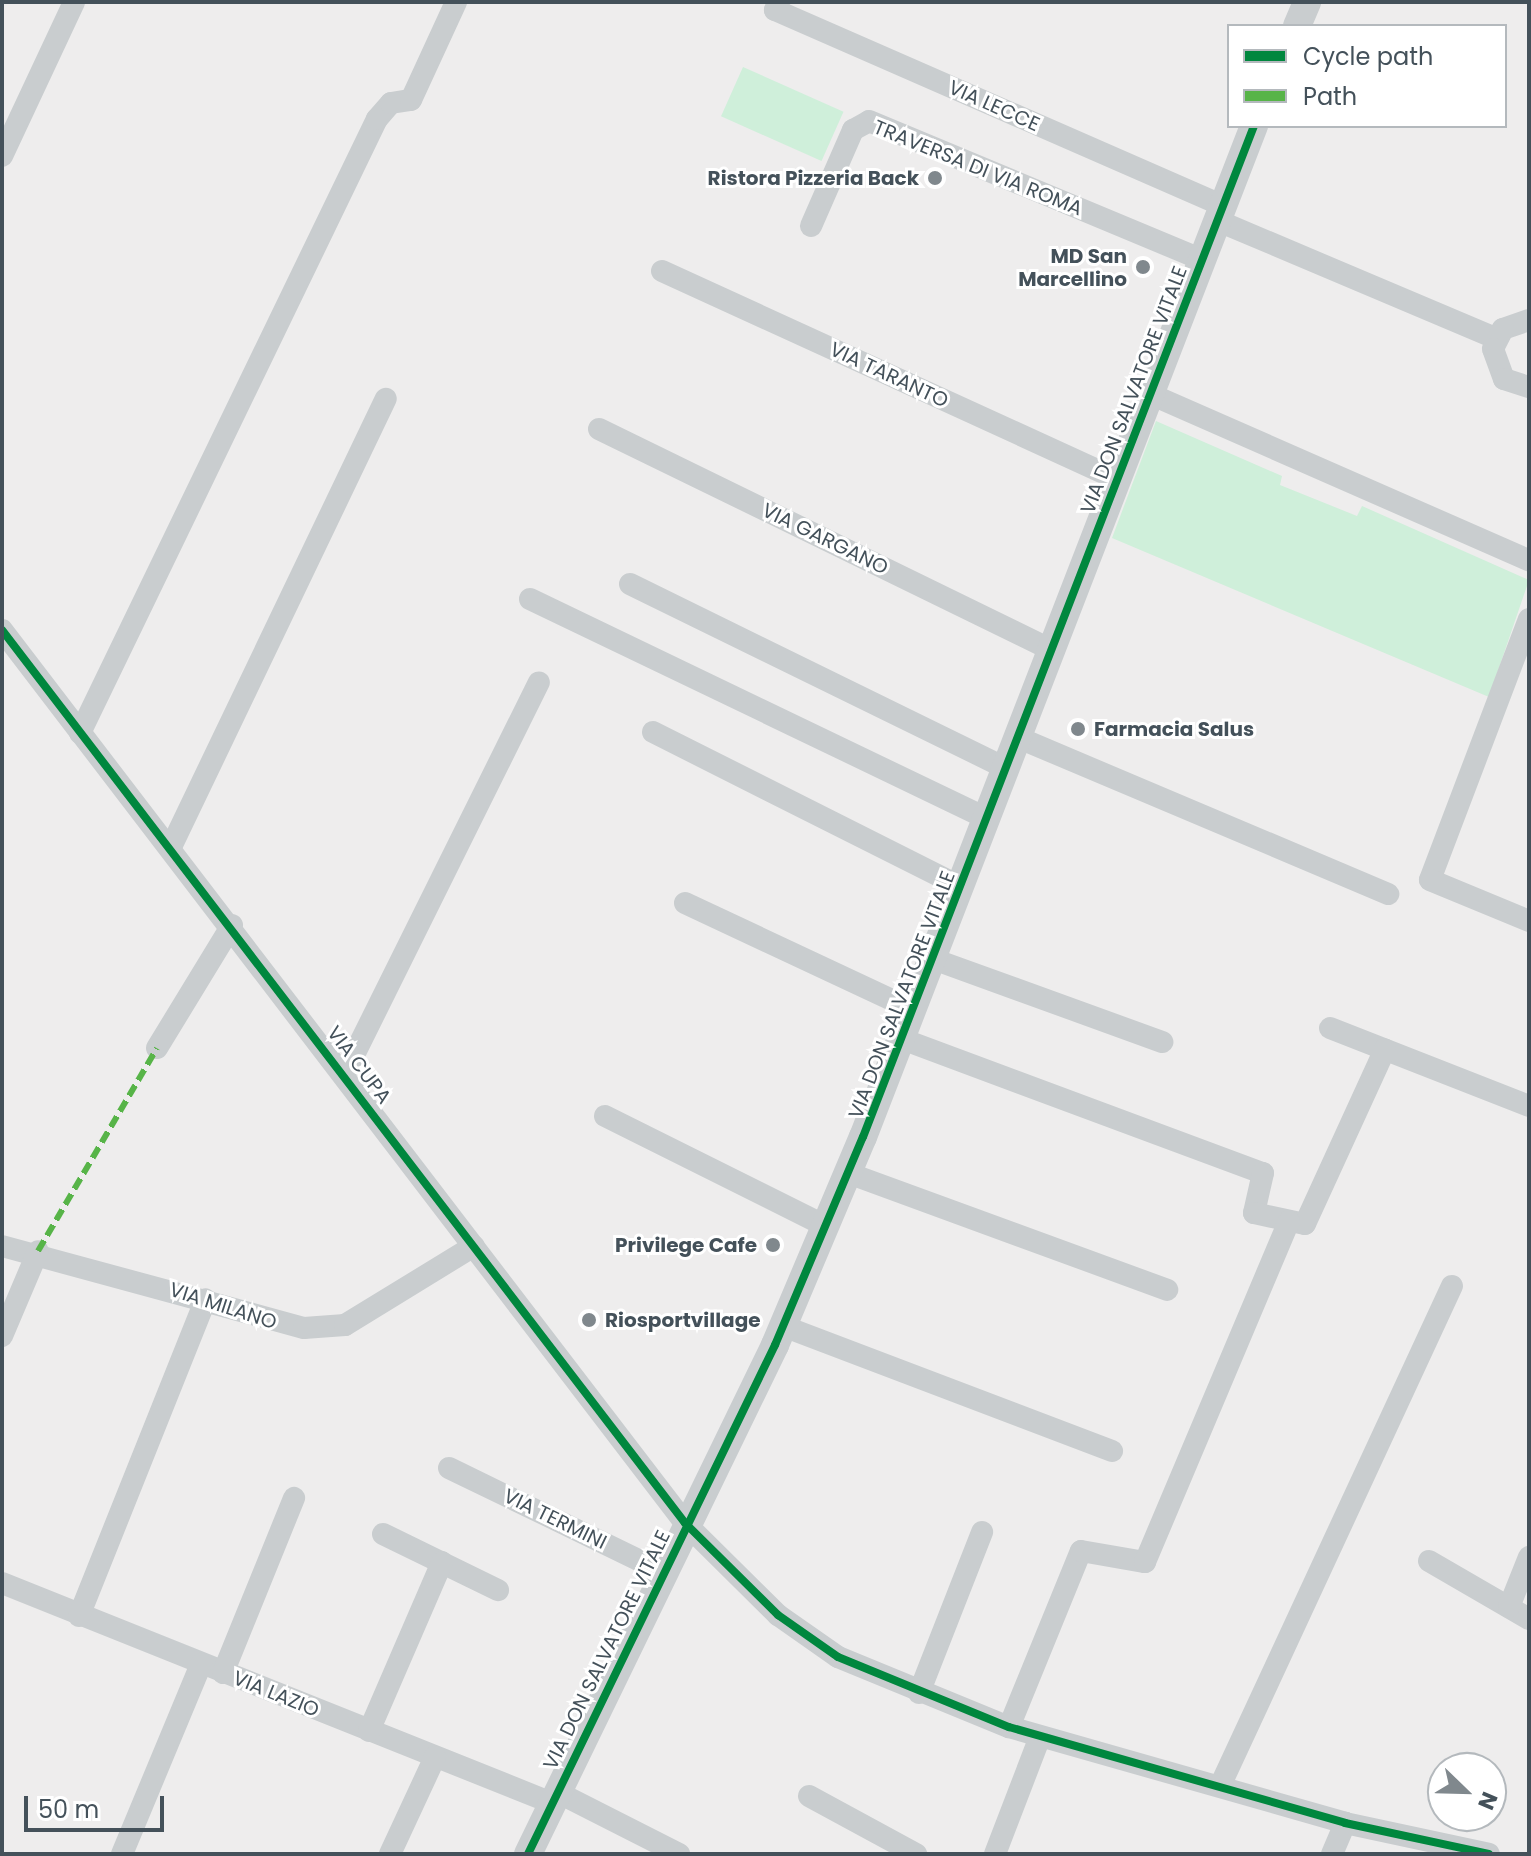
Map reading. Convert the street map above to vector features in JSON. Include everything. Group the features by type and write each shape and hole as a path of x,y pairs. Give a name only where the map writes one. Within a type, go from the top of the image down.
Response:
{"street":[{"path":"2,156 74,2"},
{"path":"80,733 377,119 391,103 411,100 456,2"},
{"name":"VIA LECCE","path":"779,2 775,10 1219,213"},
{"path":"1298,24 1307,2"},
{"name":"TRAVERSA DI VIA ROMA","path":"811,226 853,130 869,121 1201,259"},
{"name":"VIA DON SALVATORE VITALE","path":"528,1854 661,1571 783,1326 848,1173 988,819 1253,128"},
{"path":"1219,213 1496,338"},
{"name":"VIA TARANTO","path":"662,271 1117,479"},
{"path":"1529,320 1512,322 1496,338 1497,370 1529,387"},
{"path":"1150,394 1529,560"},
{"path":"171,847 386,399"},
{"name":"VIA GARGANO","path":"599,429 1052,650"},
{"path":"630,584 1007,769"},
{"path":"530,599 988,819"},
{"path":"1529,619 1430,880 1529,921"},
{"name":"VIA CUPA","path":"2,630 232,925 685,1523 778,1615 838,1657 919,1693 1009,1727 1221,1784 1345,1823 1489,1854"},
{"path":"345,1073 539,682"},
{"path":"653,732 961,887"},
{"path":"1019,738 1388,894"},
{"path":"685,903 913,1010"},
{"path":"157,1048 232,925"},
{"path":"933,959 1162,1042"},
{"path":"1330,1028 1529,1106"},
{"path":"902,1039 1263,1173 1254,1213 1305,1224 1385,1049"},
{"path":"605,1116 824,1225"},
{"path":"848,1173 1167,1290"},
{"path":"1009,1727 1081,1551 1145,1562 1289,1221"},
{"name":"VIA MILANO","path":"2,1246 38,1251 206,1299 278,1325 345,1325 474,1246"},
{"path":"2,1336 38,1251"},
{"path":"1221,1784 1452,1286"},
{"path":"79,1616 206,1299"},
{"path":"783,1326 1112,1451"},
{"name":"VIA TERMINI","path":"449,1468 661,1571"},
{"path":"223,1673 294,1498"},
{"path":"919,1693 982,1532"},
{"path":"383,1534 498,1590"},
{"path":"1509,1607 1529,1557"},
{"path":"1429,1561 1529,1619"},
{"path":"369,1731 442,1562"},
{"name":"VIA LAZIO","path":"2,1583 435,1757 554,1798 679,1854"},
{"path":"122,1854 201,1664"},
{"path":"995,1854 1040,1737"},
{"path":"390,1854 435,1757"},
{"path":"809,1796 916,1854"},
{"path":"1332,1854 1345,1823"}],"green space":[{"path":"743,67 843,112 822,161 721,116"},
{"path":"1156,421 1282,476 1280,485 1357,516 1362,506 1529,580 1489,697 1112,538"}],"marked path":[{"path":"38,1251 157,1048"}],"cycle path":[{"path":"528,1854 775,1345 863,1137 1253,128"},
{"path":"2,630 685,1523 778,1615 838,1657 1009,1727 1345,1823 1489,1854"}],"place":[{"name":"Ristora Pizzeria Back","path":"935,178"},
{"name":"MD San Marcellino","path":"1143,267"},
{"name":"Farmacia Salus","path":"1078,729"},
{"name":"Privilege Cafe","path":"773,1245"},
{"name":"Riosportvillage","path":"589,1320"}]}
